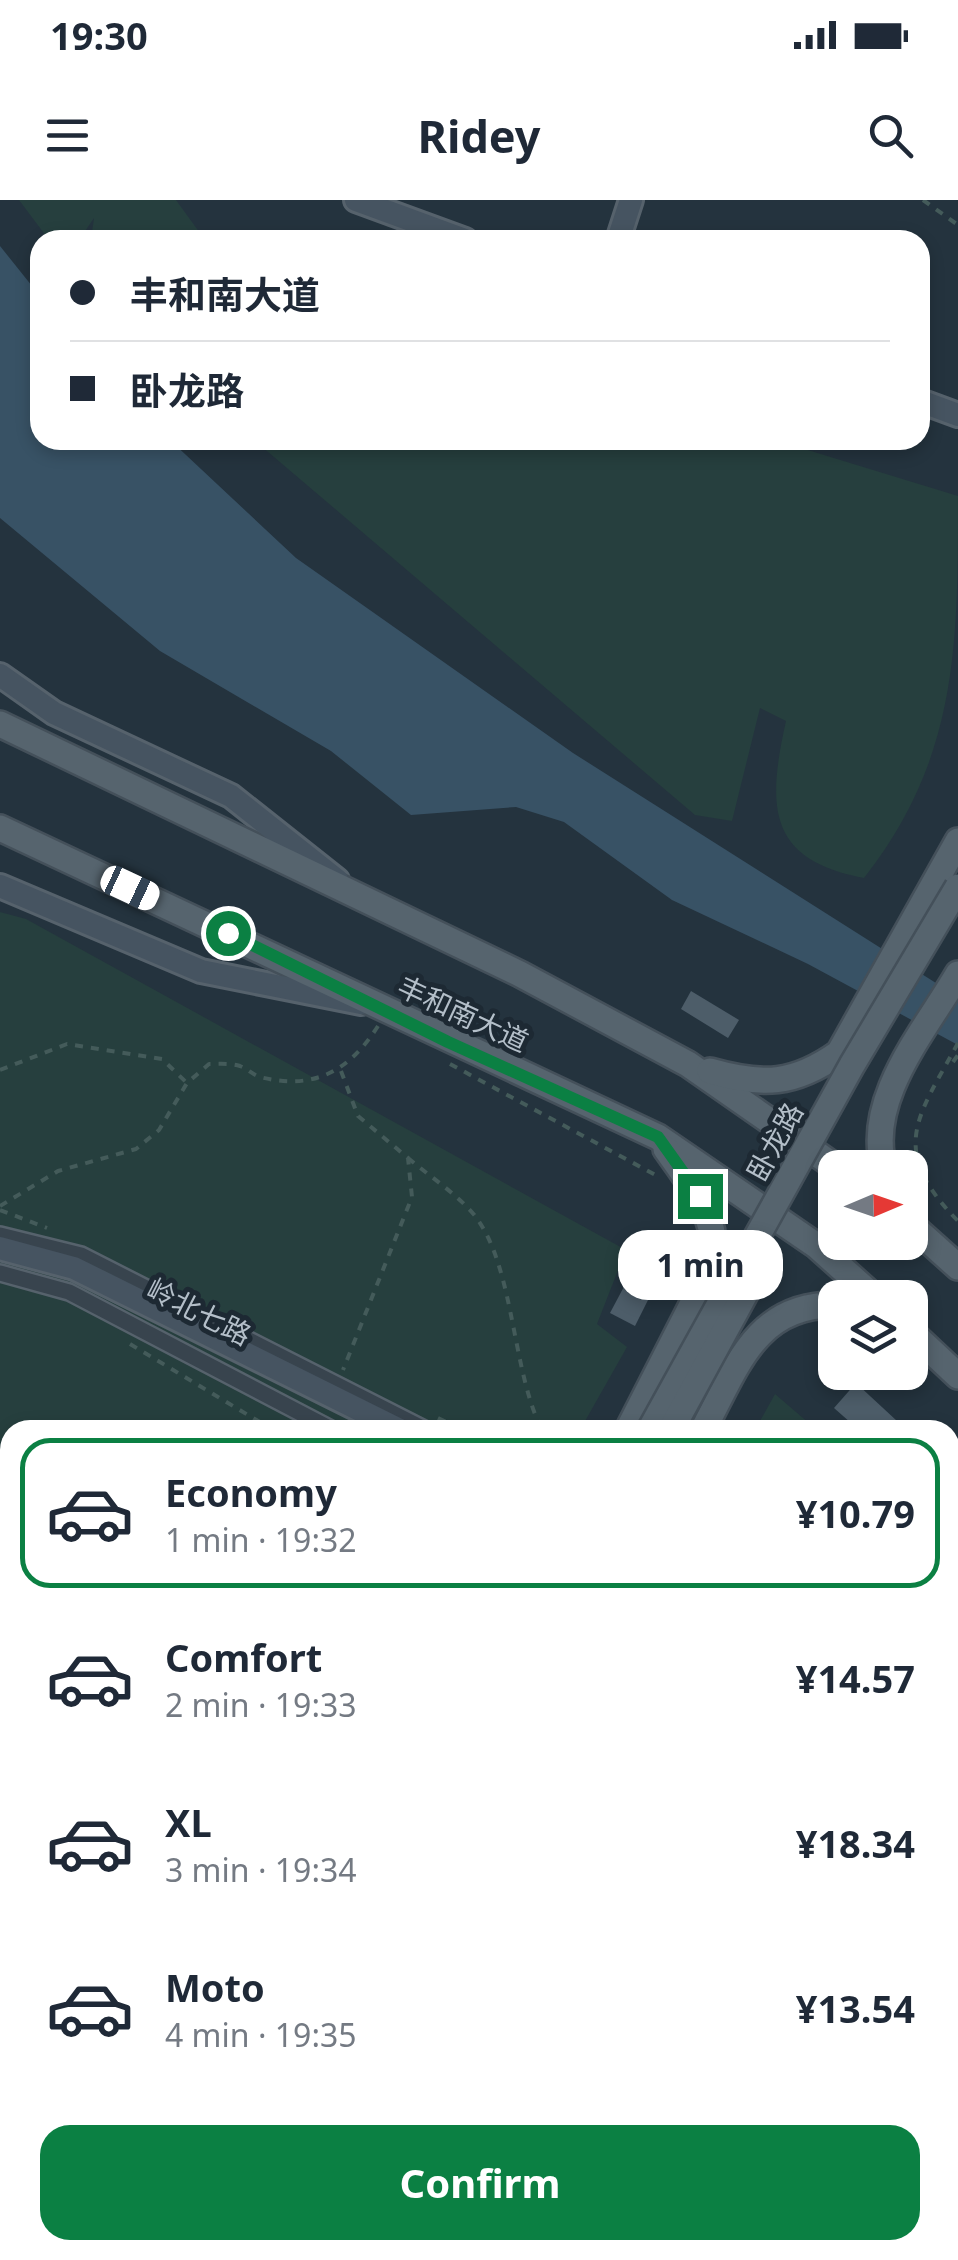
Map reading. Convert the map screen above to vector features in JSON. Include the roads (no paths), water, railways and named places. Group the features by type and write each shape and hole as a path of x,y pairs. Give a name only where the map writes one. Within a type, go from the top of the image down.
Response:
{"main road":[{"path":"0,708 106,775"},
{"path":"0,724 520,974 688,1064 818,1154"},
{"name":"丰和南大道","path":"0,828 372,1017 658,1137 817,1246 854,1280"},
{"name":"卧龙路","path":"688,1064 744,1080 784,1080 812,1072 838,1053 958,841"},
{"name":"卧龙路","path":"656,1420 852,1065 958,887"},
{"name":"卧龙路","path":"676,1420 868,1070 958,920"},
{"path":"878,1150 876,1142 884,1103 958,974"},
{"path":"633,1420 714,1262 716,1239 700,1196 658,1137"},
{"path":"928,1238 958,1266"},
{"path":"709,1420 754,1338 786,1312 818,1305"},
{"path":"928,1348 958,1376"}],"street":[{"path":"356,200 438,230"},
{"path":"621,230 631,200"},
{"path":"930,405 958,415"},
{"path":"0,675 54,713 231,796 356,895"},
{"path":"0,886 201,971 372,1017"},
{"path":"0,1234 81,1256 406,1420"},
{"path":"0,1248 74,1268 380,1420"},
{"name":"岭北七路","path":"0,1263 72,1282 345,1420"},
{"path":"0,1274 69,1292 314,1420"}],"water":[{"path":"0,246 30,284 30,450 181,450 296,558 573,753 958,997 958,1045 808,964 672,900 564,822 516,807 411,815 331,751 160,651 0,518"}]}
